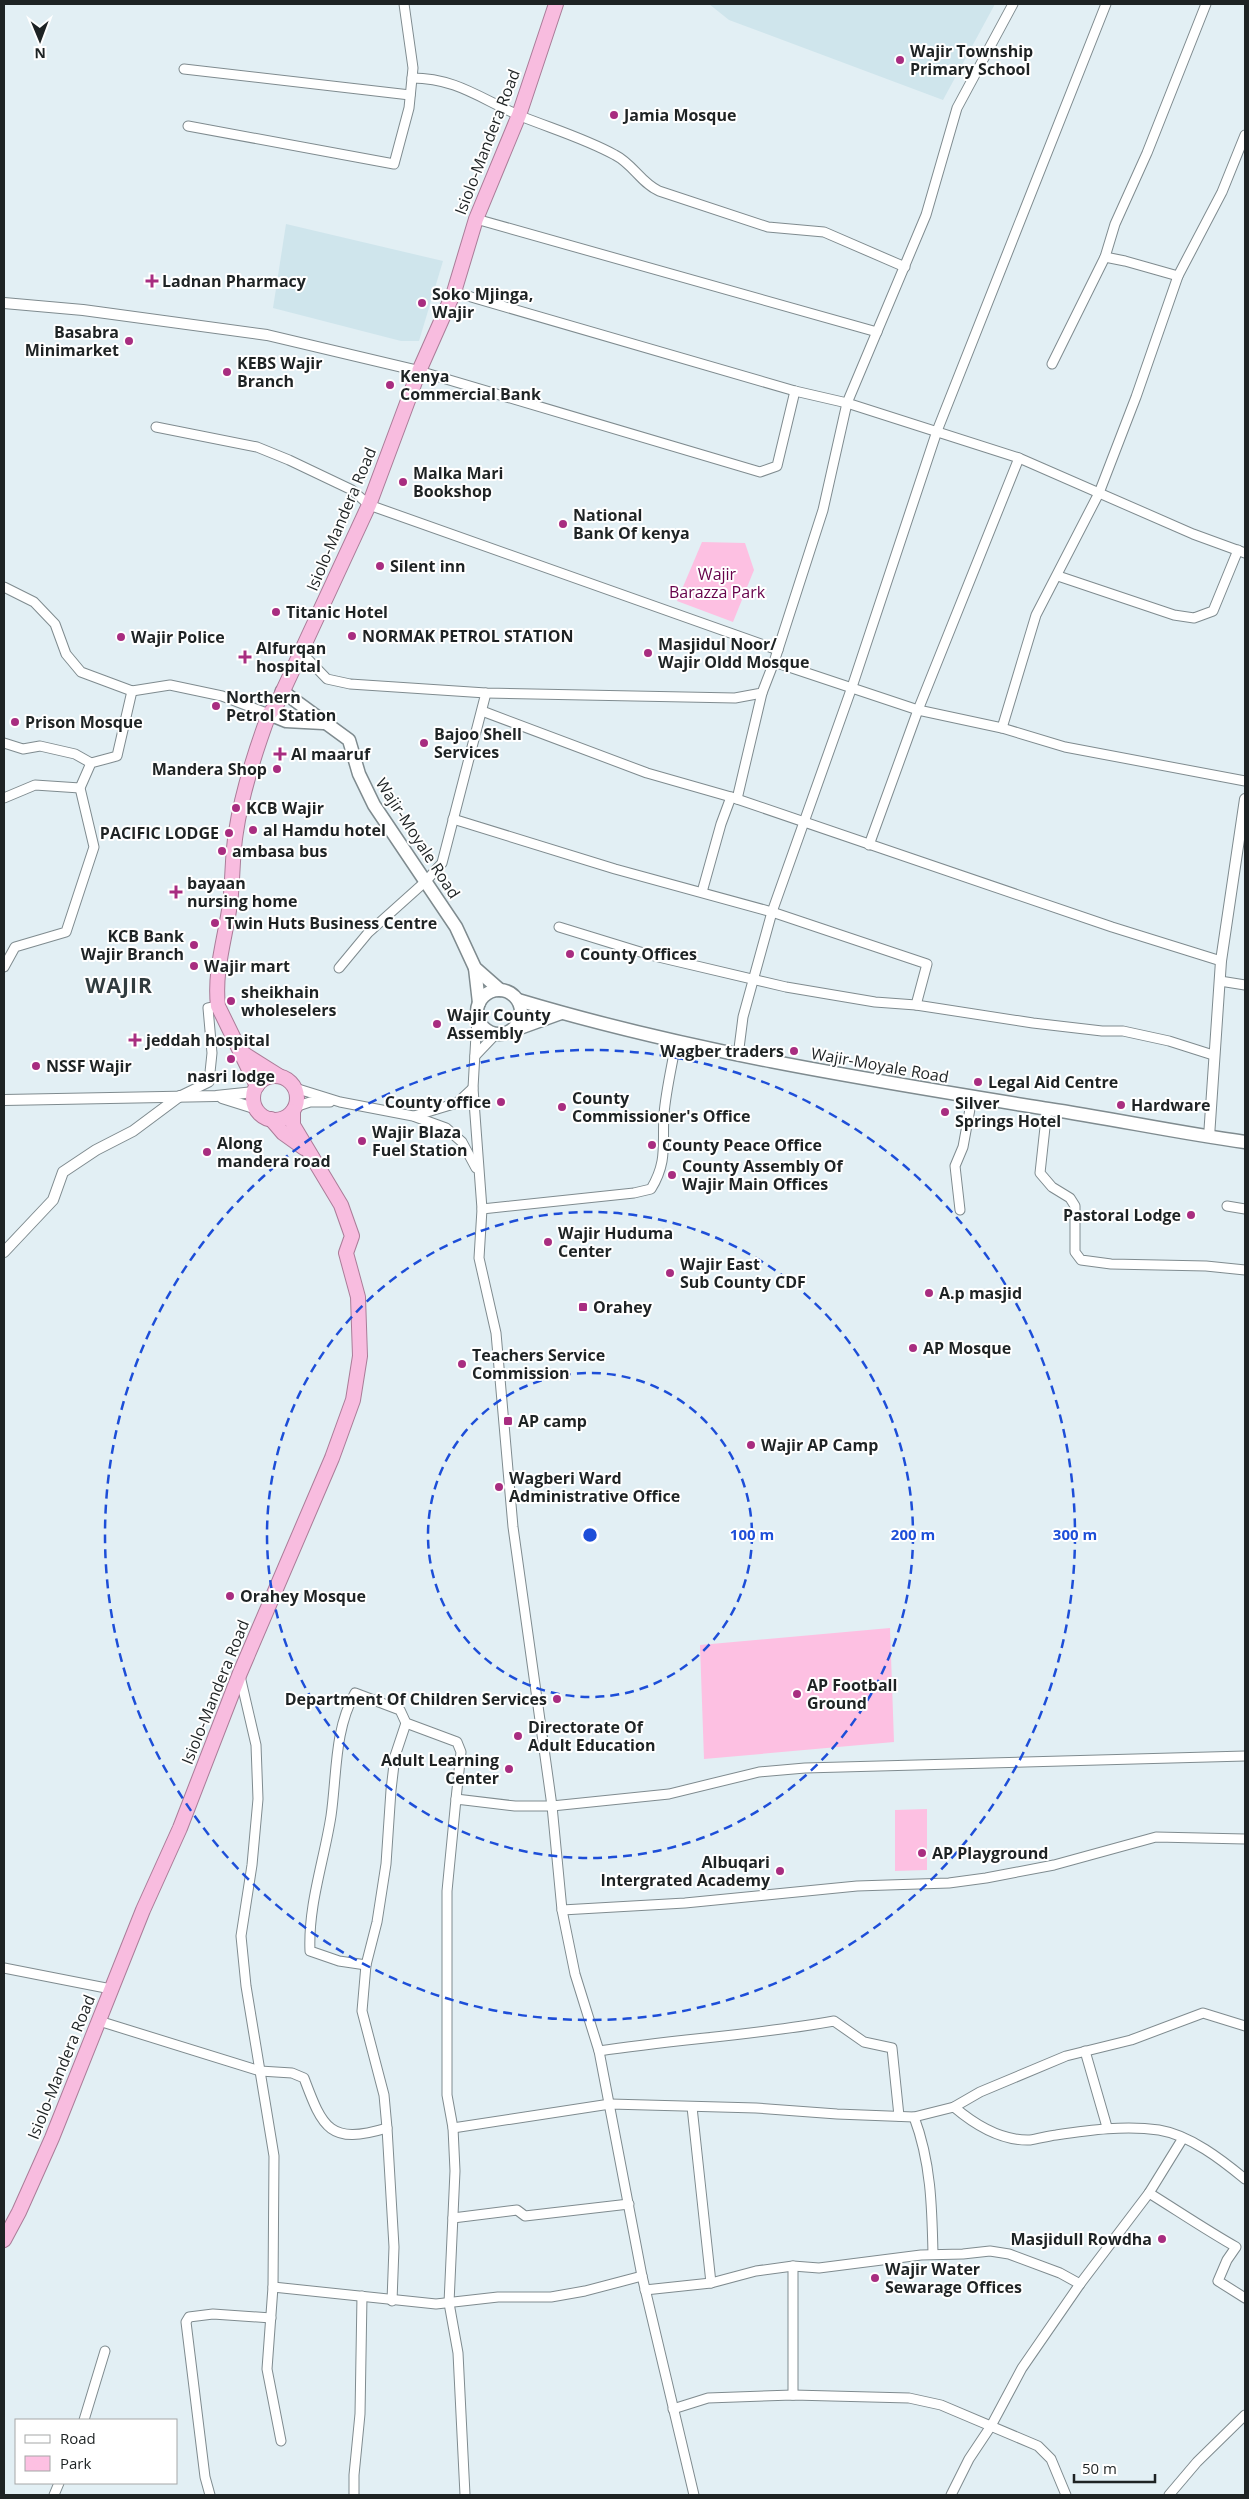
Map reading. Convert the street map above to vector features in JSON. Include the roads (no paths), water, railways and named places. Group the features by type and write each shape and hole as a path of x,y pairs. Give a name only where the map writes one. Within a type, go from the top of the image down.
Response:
{"highway":[{"name":"Isiolo-Mandera Road","path":"306,1150 282,1133 271,1119 257,1109 253,1098 256,1089 241,1052 218,1006 218,962 230,904 236,832 247,778 269,714 276,706 369,505 419,371 454,292 476,219 518,115 556,4"},
{"path":"241,1052 287,1080 294,1088"},
{"path":"256,1089 266,1078 279,1076"},
{"name":"Isiolo-Mandera Road","path":"4,2240 19,2212 52,2138 180,1828 240,1673 332,1458 353,1400 358,1379 358,1297 346,1252 352,1236 341,1204 306,1150 293,1125 297,1097 294,1088"},
{"path":"271,1119 283,1118 294,1109"}],"main road":[{"name":"Wajir-Moyale Road","path":"282,691 323,722 336,728 349,740 359,774 374,805 456,927 475,968 500,990"},
{"path":"269,714 286,721 323,722"},
{"path":"475,968 479,1003 477,1017 486,1031 495,1034 505,1034 561,1013"},
{"path":"479,1003 484,996 500,990 510,993 518,1000 521,1017 514,1030"},
{"name":"Wajir-Moyale Road","path":"518,1000 561,1013 738,1056 972,1098 1245,1142"}],"street":[{"path":"188,126 394,164 398,146 404,132 412,78 404,4"},
{"path":"702,892 721,824 734,798 762,693 778,650 823,510 847,403 926,215 958,108 1014,4"},
{"path":"738,1056 743,1018 772,912 852,687 936,431 1106,4"},
{"path":"1052,364 1105,257 1116,224 1147,153 1206,4"},
{"path":"184,69 410,95"},
{"path":"412,78 433,78 453,83 518,115 615,155 629,165 647,185 659,191 768,227 824,232 905,268"},
{"path":"1002,728 1036,615 1058,576 1099,492 1136,398 1178,276 1222,192 1245,135"},
{"path":"476,219 877,332"},
{"path":"1105,257 1178,276"},
{"path":"454,292 795,392 847,403 1019,458 1193,534 1242,551 1213,611 1194,618 1174,615 1058,576"},
{"path":"4,303 83,310 267,336 419,371 760,472 777,466 795,392"},
{"path":"156,427 257,447 352,490 369,505 778,650"},
{"path":"869,845 918,710 1019,458"},
{"path":"4,586 34,602 54,624 66,654 81,672 132,691 170,685 222,696 269,714"},
{"path":"300,652 327,678 350,684 486,692 735,698 762,693"},
{"path":"774,662 918,710 1002,728 1065,747 1245,781"},
{"path":"4,743 24,748 40,746 75,754 91,763 117,756 132,691"},
{"path":"339,968 368,932 426,881 442,863 486,692"},
{"path":"482,711 647,773 734,798 1112,927 1221,961"},
{"path":"4,967 15,947 66,932 94,847 80,788 91,763"},
{"path":"4,798 35,785 80,788"},
{"path":"1209,1137 1221,961 1245,799"},
{"path":"453,819 615,869 772,912 927,964 916,1005"},
{"path":"559,927 650,955 786,987 876,1002 916,1005 1033,1023 1102,1031 1122,1031 1169,1041 1214,1055"},
{"path":"1220,981 1245,985"},
{"path":"4,1252 53,1200 63,1172 96,1150 133,1132 180,1096 209,1082 212,1053 208,1008 218,1006"},
{"path":"477,1017 473,1088 482,1209 479,1258 496,1333 513,1527 552,1806 562,1910 575,1974 600,2051 642,2276 694,2495"},
{"path":"476,1056 495,1034"},
{"path":"482,1209 634,1193 651,1189 658,1177 663,1162 666,1095 676,1042"},
{"path":"294,1088 340,1102 413,1116 446,1128 462,1142 478,1170"},
{"path":"413,1116 457,1103 473,1088"},
{"path":"4,1100 216,1096 256,1089"},
{"path":"216,1096 257,1109"},
{"path":"960,1210 955,1166 963,1147 972,1098"},
{"path":"294,1109 310,1102 340,1102"},
{"path":"1047,1109 1040,1173 1052,1187 1070,1198 1075,1206 1075,1252 1081,1260 1111,1264 1206,1266 1245,1270"},
{"path":"1227,1206 1245,1209"},
{"path":"240,1673 256,1746 258,1799 252,1865 241,1936 246,1986 274,2156 273,2287 267,2369 281,2441"},
{"path":"366,1965 339,1961 310,1951 314,1895 331,1815 336,1753 348,1706 355,1693 400,1710 406,1723 395,1756 386,1864 366,1965 362,2011 384,2095 394,2247 392,2301"},
{"path":"406,1723 457,1742 461,1752 447,1891 447,2095 453,2128 454,2218 449,2303 458,2353 465,2495"},
{"path":"456,1799 515,1806 552,1806 669,1794 759,1772 805,1768 1245,1756"},
{"path":"562,1910 685,1903 856,1886 949,1883 1054,1865 1156,1837 1245,1839"},
{"path":"4,1968 112,1989"},
{"path":"453,2128 610,2104 914,2117 954,2107 980,2092 1085,2051 1131,2040 1203,2013 1245,2026"},
{"path":"99,2021 260,2071 292,2073 304,2078 321,2120 332,2131 351,2135 365,2135 387,2128"},
{"path":"600,2051 707,2036 798,2028 834,2021 864,2042 892,2048 899,2116"},
{"path":"1085,2051 1107,2127"},
{"path":"692,2107 712,2283"},
{"path":"954,2107 966,2118 993,2132 1029,2140 1107,2127 1160,2130 1183,2138 1225,2163 1245,2179"},
{"path":"914,2117 922,2137 928,2166 933,2254"},
{"path":"951,2495 969,2459 991,2426 1022,2368 1080,2284 1149,2193 1183,2138"},
{"path":"1149,2193 1236,2248 1227,2260 1218,2281 1245,2298"},
{"path":"454,2218 517,2210 525,2216 629,2204"},
{"path":"645,2290 712,2283 756,2271 793,2266 819,2268 933,2254 963,2254 990,2251 1009,2254 1060,2273 1080,2284"},
{"path":"793,2266 793,2395"},
{"path":"273,2287 392,2301 449,2303 498,2297 551,2297 585,2291 642,2276"},
{"path":"354,2495 360,2414 362,2296"},
{"path":"210,2495 205,2478 186,2322 189,2316 213,2314 271,2318"},
{"path":"84,2419 105,2351"},
{"path":"673,2409 708,2398 793,2395 909,2398 941,2405 1038,2446 1051,2459 1066,2495"},
{"path":"1169,2495 1197,2462 1245,2415"}],"place":[{"name":"Wajir Township Primary School","path":"900,60"},
{"name":"Jamia Mosque","path":"614,115"},
{"name":"Ladnan Pharmacy","path":"152,281"},
{"name":"Soko Mjinga, Wajir","path":"422,303"},
{"name":"Basabra Minimarket","path":"129,341"},
{"name":"KEBS Wajir Branch","path":"227,372"},
{"name":"Kenya Commercial Bank","path":"390,385"},
{"name":"Malka Mari Bookshop","path":"403,482"},
{"name":"National Bank Of kenya","path":"563,524"},
{"name":"Silent inn","path":"380,566"},
{"name":"Titanic Hotel","path":"276,612"},
{"name":"NORMAK PETROL STATION","path":"352,636"},
{"name":"Wajir Police","path":"121,637"},
{"name":"Masjidul Noor/ Wajir Oldd Mosque","path":"648,653"},
{"name":"Alfurqan hospital","path":"245,657"},
{"name":"Northern Petrol Station","path":"216,706"},
{"name":"Prison Mosque","path":"15,722"},
{"name":"Bajoo Shell Services","path":"424,743"},
{"name":"Al maaruf","path":"280,754"},
{"name":"Mandera Shop","path":"277,769"},
{"name":"KCB Wajir","path":"236,808"},
{"name":"al Hamdu hotel","path":"253,830"},
{"name":"PACIFIC LODGE","path":"229,833"},
{"name":"ambasa bus","path":"222,851"},
{"name":"bayaan nursing home","path":"176,892"},
{"name":"Twin Huts Business Centre","path":"215,923"},
{"name":"KCB Bank Wajir Branch","path":"194,945"},
{"name":"County Offices","path":"570,954"},
{"name":"Wajir mart","path":"194,966"},
{"name":"sheikhain wholeselers","path":"231,1001"},
{"name":"Wajir County Assembly","path":"437,1024"},
{"name":"jeddah hospital","path":"135,1040"},
{"name":"Wagber traders","path":"794,1051"},
{"name":"nasri lodge","path":"231,1059"},
{"name":"NSSF Wajir","path":"36,1066"},
{"name":"Legal Aid Centre","path":"978,1082"},
{"name":"County office","path":"501,1102"},
{"name":"Hardware","path":"1121,1105"},
{"name":"County Commissioner's Office","path":"562,1107"},
{"name":"Silver Springs Hotel","path":"945,1112"},
{"name":"Wajir Blaza Fuel Station","path":"362,1141"},
{"name":"County Peace Office","path":"652,1145"},
{"name":"Along mandera road","path":"207,1152"},
{"name":"County Assembly Of Wajir Main Offices","path":"672,1175"},
{"name":"Pastoral Lodge","path":"1191,1215"},
{"name":"Wajir Huduma Center","path":"548,1242"},
{"name":"Wajir East Sub County CDF","path":"670,1273"},
{"name":"A.p masjid","path":"929,1293"},
{"name":"Orahey","path":"583,1307"},
{"name":"AP Mosque","path":"913,1348"},
{"name":"Teachers Service Commission","path":"462,1364"},
{"name":"AP camp","path":"508,1421"},
{"name":"Wajir AP Camp","path":"751,1445"},
{"name":"Wagberi Ward Administrative Office","path":"499,1487"},
{"name":"Orahey Mosque","path":"230,1596"},
{"name":"AP Football Ground","path":"797,1694"},
{"name":"Department Of Children Services","path":"557,1699"},
{"name":"Directorate Of Adult Education","path":"518,1736"},
{"name":"Adult Learning Center","path":"509,1769"},
{"name":"AP Playground","path":"922,1853"},
{"name":"Albuqari Intergrated Academy","path":"780,1871"},
{"name":"Masjidull Rowdha","path":"1162,2239"},
{"name":"Wajir Water Sewarage Offices","path":"875,2278"}],"district":[{"name":"WAJIR","path":"119,985"}],"park label":[{"name":"Wajir Barazza Park","path":"717,583"}]}
